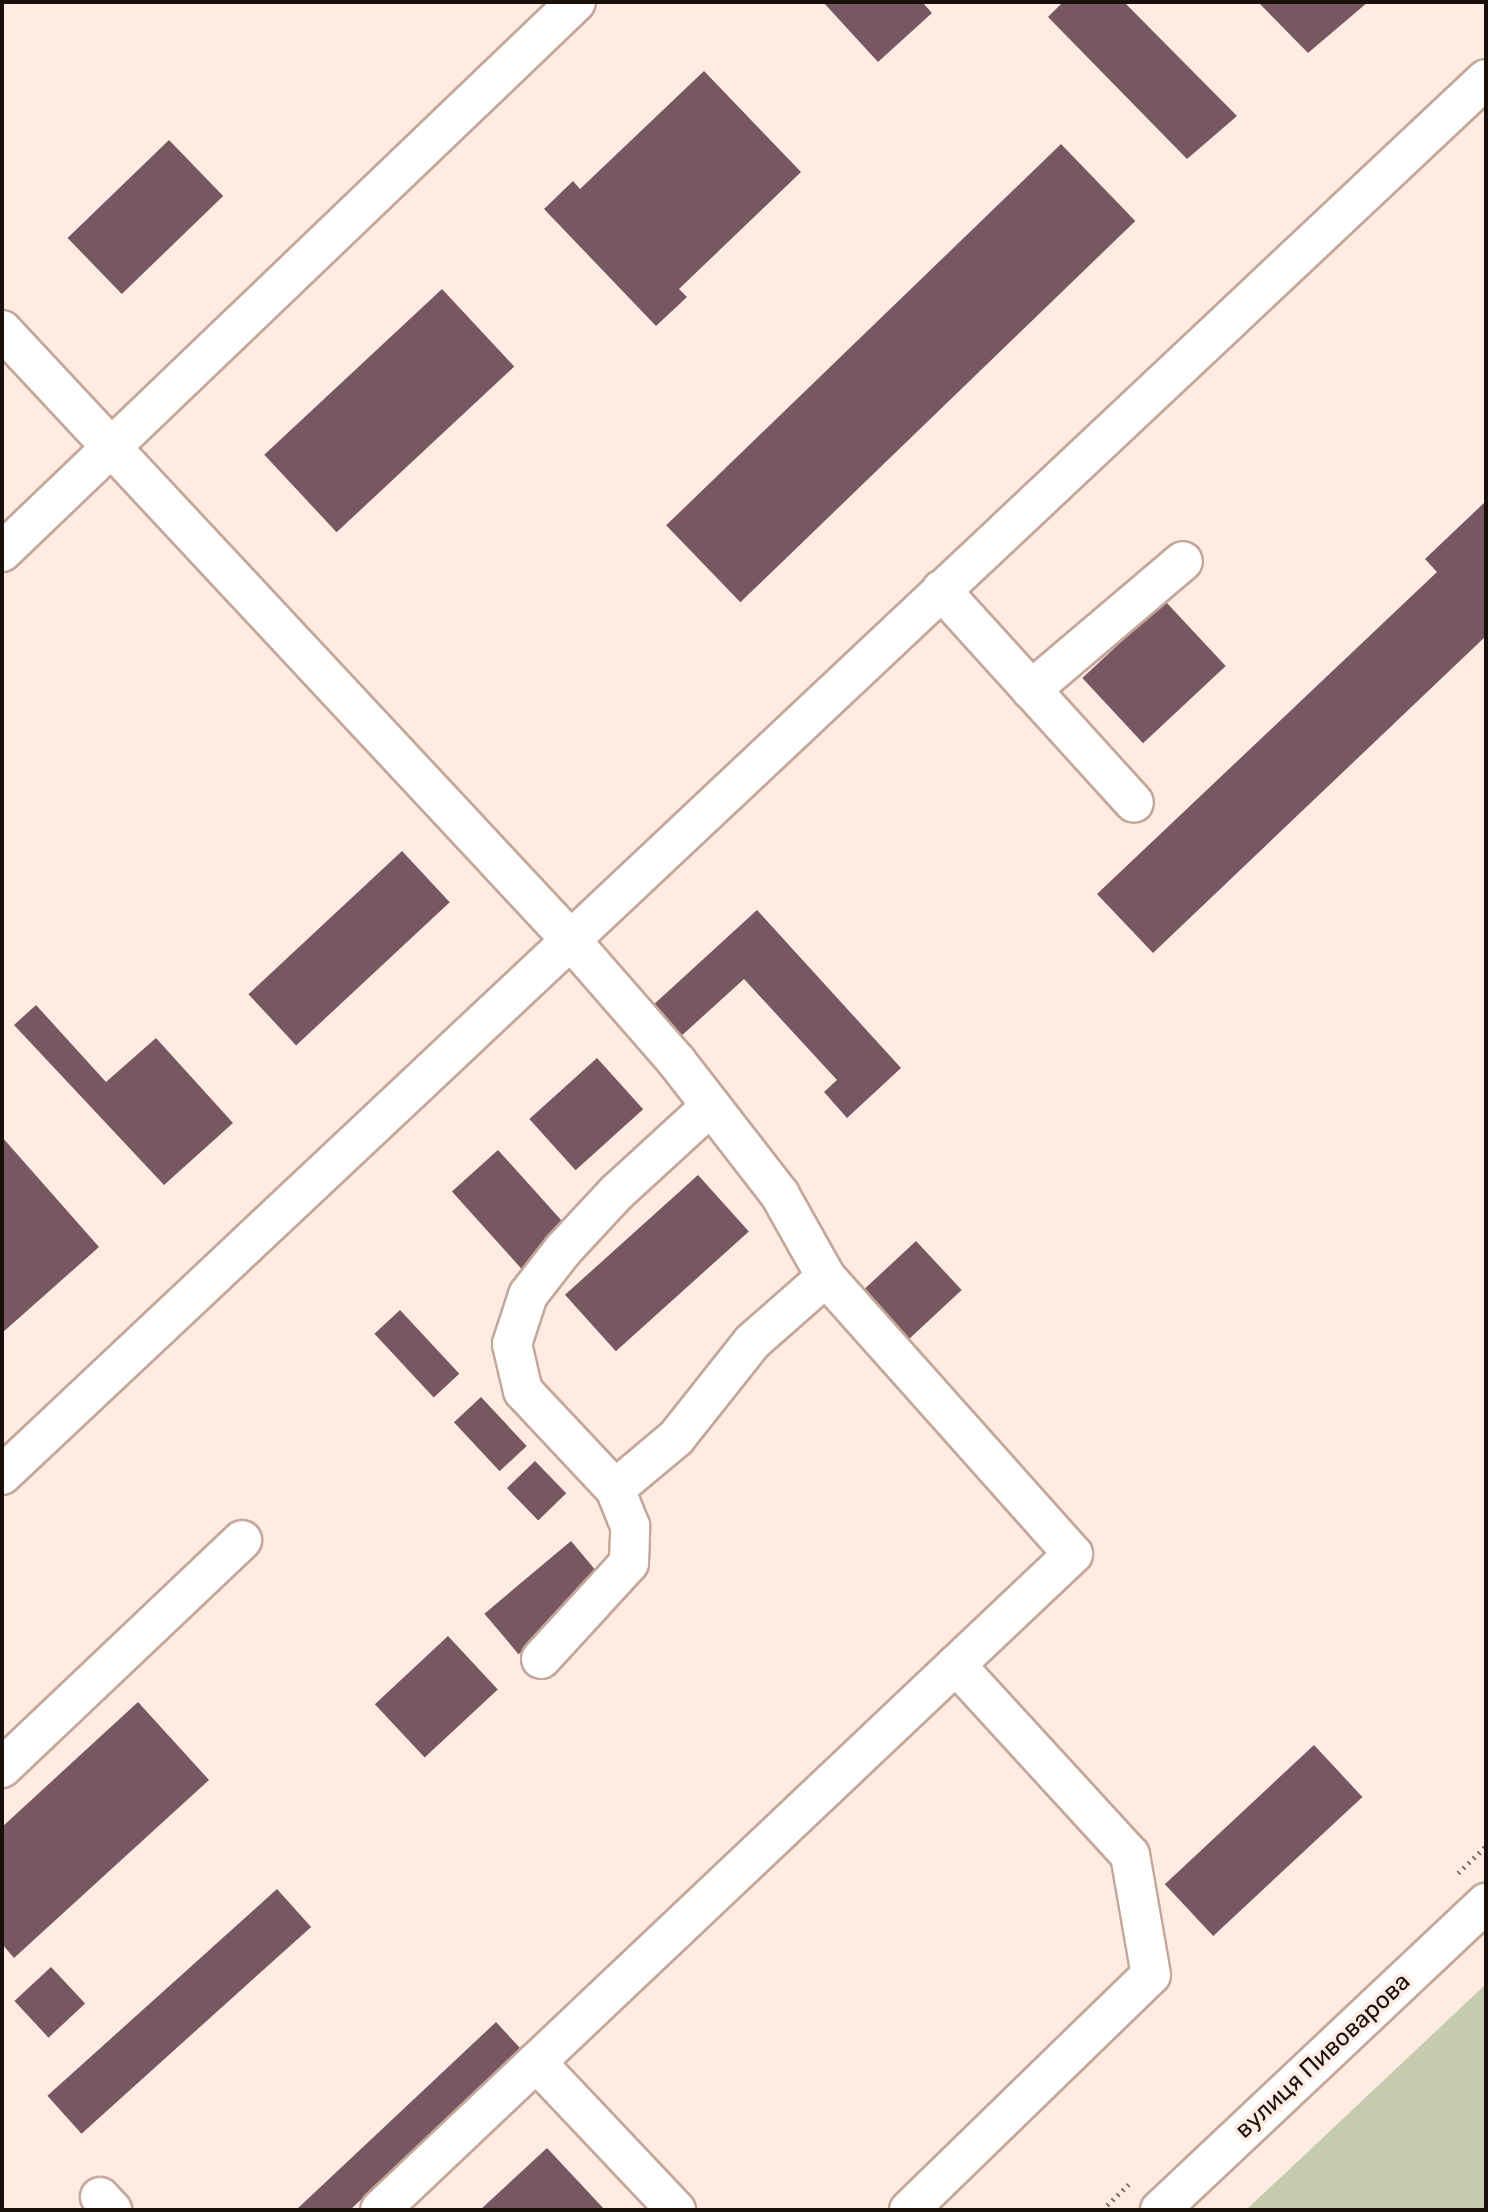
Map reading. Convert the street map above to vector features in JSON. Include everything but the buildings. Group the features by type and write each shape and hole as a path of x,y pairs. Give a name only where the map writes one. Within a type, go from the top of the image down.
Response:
{"street":[{"path":"2,552 110,444 576,2"},
{"path":"2,1475 569,938 1486,79"},
{"path":"2,330 569,938 711,1106 780,1195 825,1278 1073,1554 380,2210"},
{"path":"1031,690 1183,561"},
{"path":"941,590 1134,803"},
{"path":"541,1659 629,1563 629,1526 615,1489 523,1391 512,1344 528,1296 563,1250 616,1193 711,1106"},
{"path":"615,1489 676,1438 752,1342 825,1278"},
{"path":"2,1768 242,1540"},
{"path":"909,2210 1151,1975 1130,1855 956,1665"},
{"name":"вулиця Пивоварова","path":"1160,2210 1486,1903"},
{"path":"536,2062 676,2210"}],"green space":[{"path":"1486,1984 1486,2210 1246,2210"}]}
